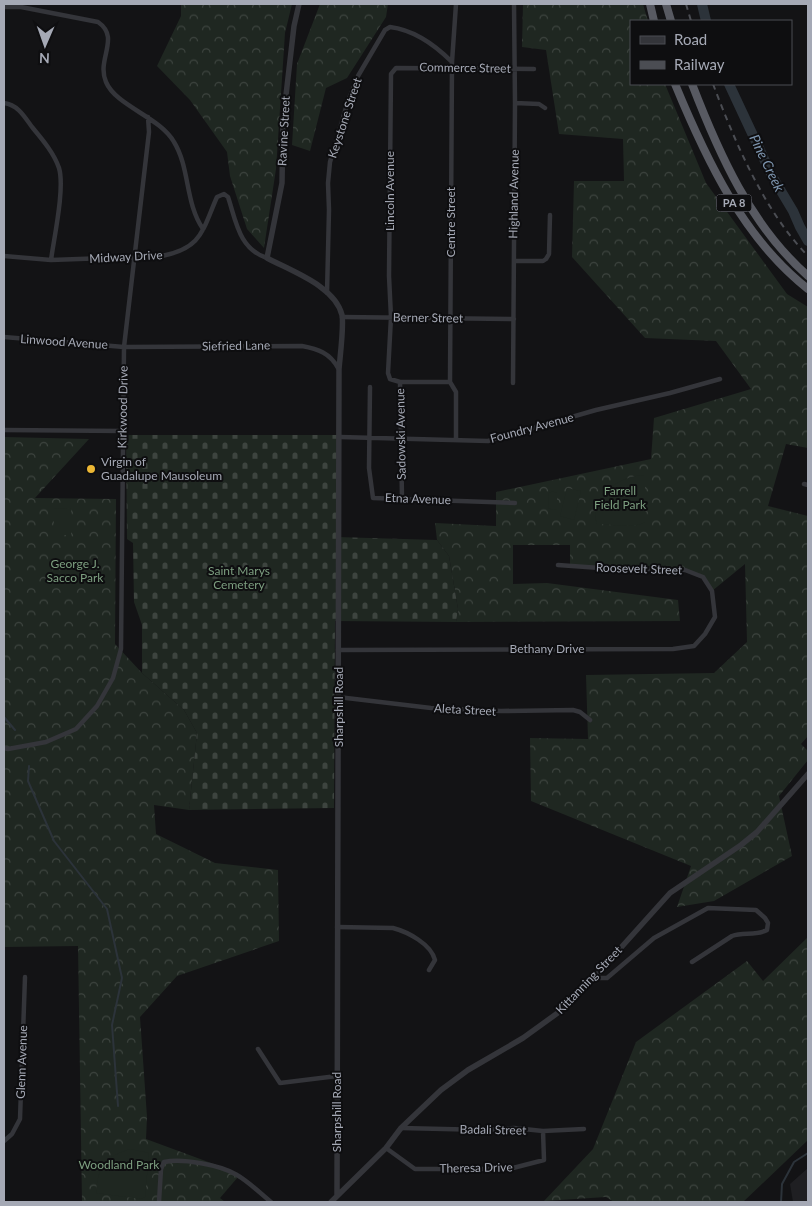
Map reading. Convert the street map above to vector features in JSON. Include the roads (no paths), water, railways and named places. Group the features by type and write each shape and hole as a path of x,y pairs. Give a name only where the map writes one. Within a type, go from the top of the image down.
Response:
{"highway":[{"path":"650,4 654,20"},
{"path":"666,4 671,20"},
{"name":"PA 8","path":"675,85 707,154 740,212 773,256 808,290"},
{"name":"PA 8","path":"692,85 720,149 752,210 774,242 808,276"}],"street":[{"name":"Ravine Street","path":"267,258 282,183 283,121 294,26 299,4"},
{"name":"Centre Street","path":"456,4 452,65 450,382 456,392 456,439"},
{"name":"Highland Avenue","path":"513,383 514,4"},
{"path":"4,6 21,6 98,22 106,27 109,33 109,40 103,67 108,87 165,130 174,141 179,153 192,207 198,223 203,229"},
{"name":"Keystone Street","path":"327,293 328,183 330,162 348,101 358,76 385,30 390,26 428,41 452,65"},
{"name":"Commerce Street","path":"396,68 452,65 534,69"},
{"name":"Lincoln Avenue","path":"391,317 389,276 391,74 396,68"},
{"path":"4,103 13,105 22,112 59,166 61,185 51,260"},
{"path":"515,103 539,104 545,108"},
{"name":"Kirkwood Drive","path":"4,748 46,742 76,729 96,706 113,678 121,649 124,347 149,132 148,117"},
{"name":"Midway Drive","path":"4,256 51,260 162,256 178,253 189,247 197,239 217,198 224,194 228,197 235,223 249,248 257,255 267,258"},
{"path":"514,261 543,261 546,259 549,254 550,214"},
{"path":"267,258 295,271 327,293 337,304 342,317"},
{"name":"Berner Street","path":"342,317 514,319"},
{"name":"Sharpshill Road","path":"337,1195 339,369 342,317"},
{"name":"Sadowski Avenue","path":"391,317 388,373 390,379 400,382 402,498"},
{"name":"Linwood Avenue","path":"4,337 124,347"},
{"name":"Siefried Lane","path":"124,347 302,346 316,348 327,354 339,369"},
{"name":"Foundry Avenue","path":"340,436 488,441 596,410 720,379"},
{"path":"400,382 450,382"},
{"name":"Etna Avenue","path":"370,387 369,468 372,498 515,503"},
{"path":"4,430 123,431"},
{"name":"Roosevelt Street","path":"558,565 614,569 685,570 703,576 712,591"},
{"name":"Bethany Drive","path":"338,650 673,649 694,646 706,634 716,617 712,591"},
{"name":"Aleta Street","path":"338,698 431,708 501,712 574,710 590,720"},
{"name":"Kittanning Street","path":"331,1202 386,1148 401,1128 441,1090 468,1070 523,1038 559,1012 594,978 670,893 758,832 808,774"},
{"path":"594,978 607,978 654,938 708,908 756,910 768,923 767,930 762,933 732,936 692,962"},
{"path":"337,927 393,928 401,930 430,950 435,960 429,970"},
{"name":"Glenn Avenue","path":"4,1141 12,1134 20,1119 24,977"},
{"path":"258,1049 280,1083 337,1076"},
{"name":"Badali Street","path":"401,1128 486,1130 514,1128 543,1132 584,1129"},
{"name":"Theresa Drive","path":"386,1148 415,1168 513,1168 544,1160 543,1132"},
{"path":"159,1202 161,1169 164,1162 175,1159 210,1165 236,1174 270,1202"}],"waterway":[{"name":"Pine Creek","path":"702,4 706,20"},
{"name":"Pine Creek","path":"729,85 772,176 808,241"},
{"path":"4,717 15,730"},
{"path":"29,766 28,781 54,841 107,909 122,978 112,1025 118,1106"},
{"path":"781,1202 782,1184 794,1162 808,1153"}],"railway":[{"path":"686,4 691,20"},
{"path":"713,85 741,152 764,197 792,238 808,256"}],"place":[{"name":"Virgin of Guadalupe Mausoleum","path":"91,469"}],"park label":[{"name":"Farrell Field Park","path":"620,498"},
{"name":"George J. Sacco Park","path":"75,571"},
{"name":"Saint Marys Cemetery","path":"239,578"},
{"name":"Woodland Park","path":"119,1165"}]}
